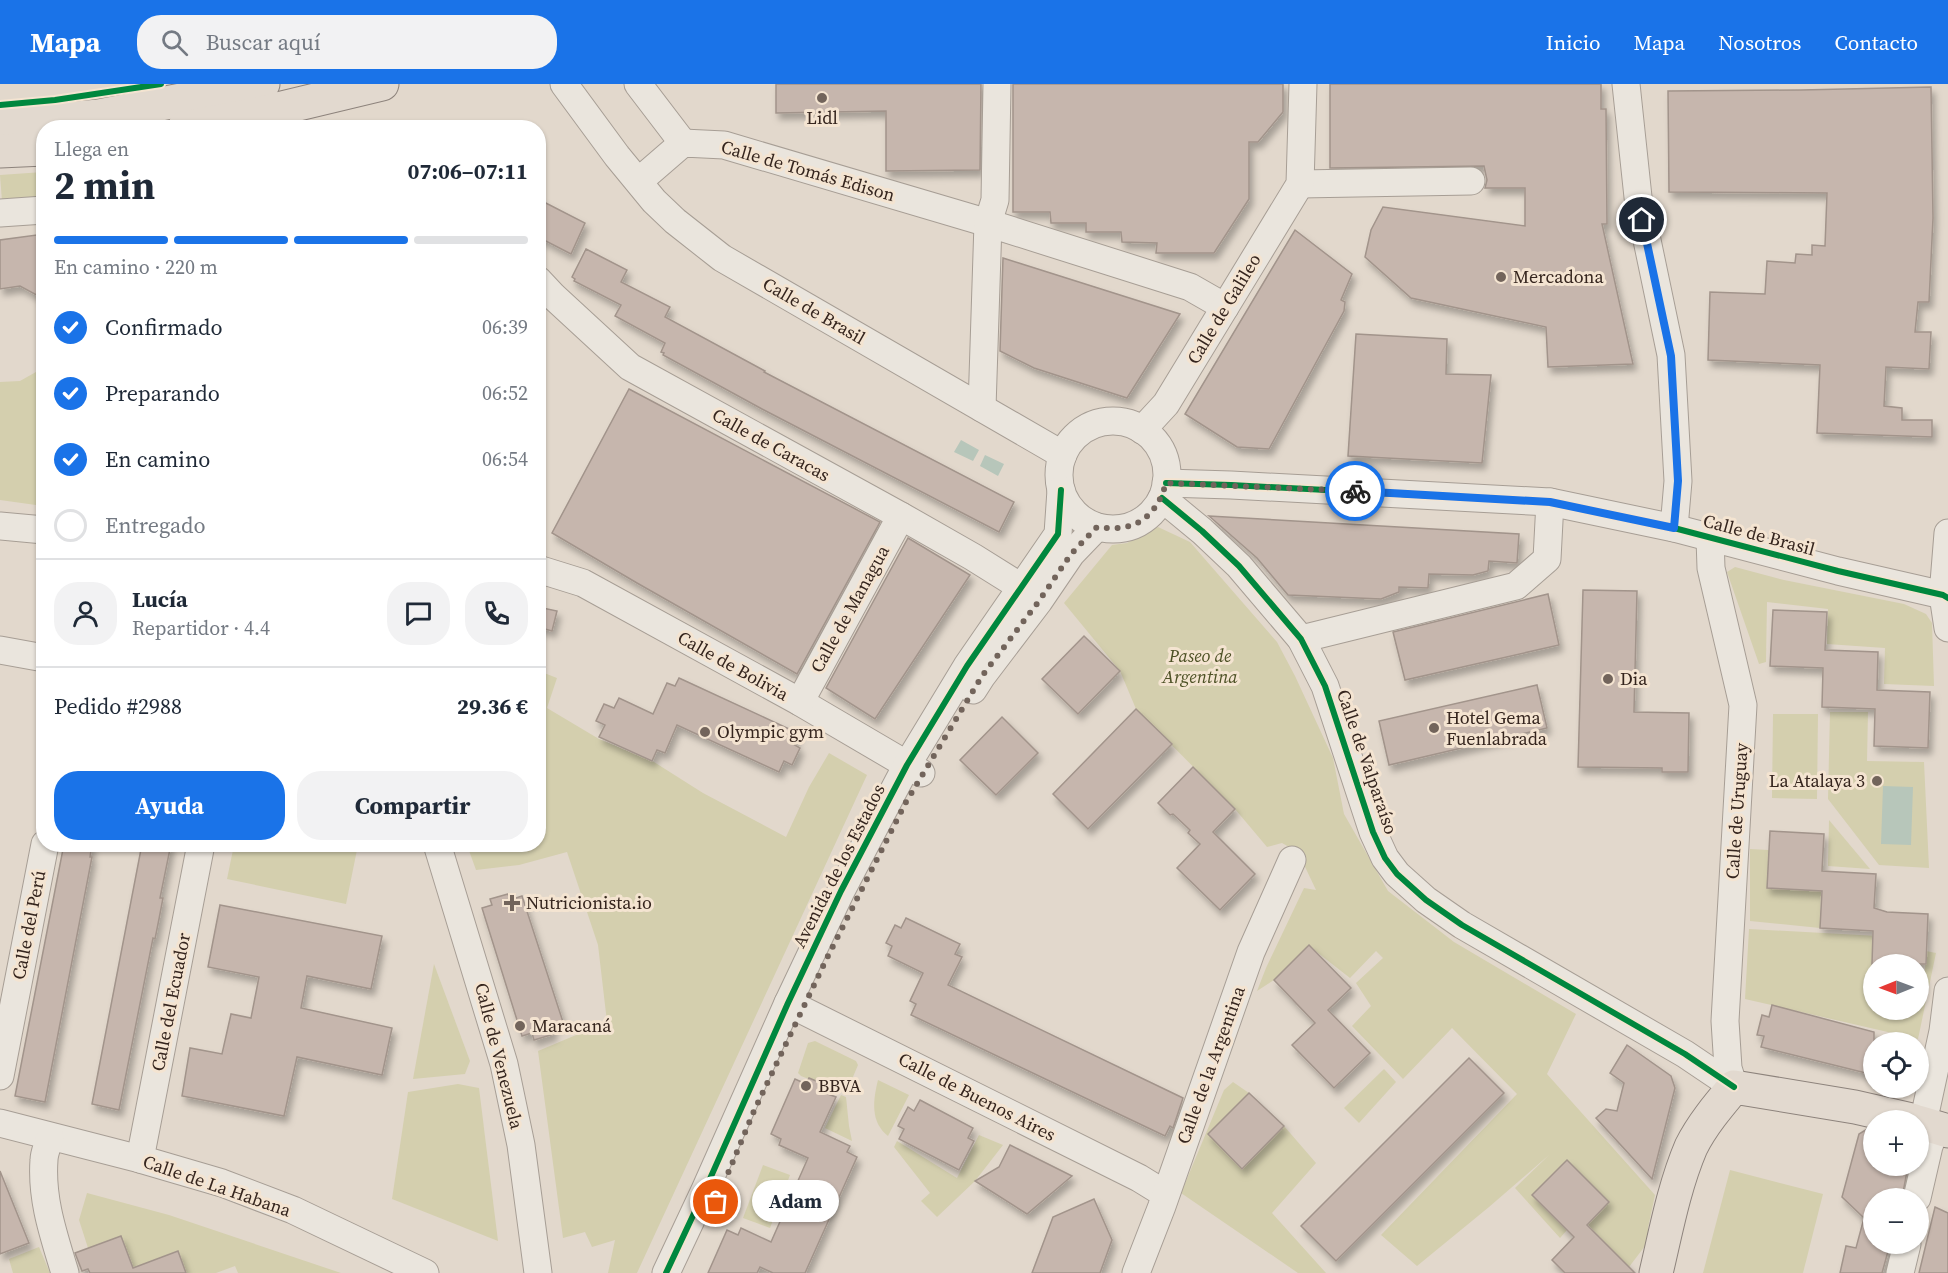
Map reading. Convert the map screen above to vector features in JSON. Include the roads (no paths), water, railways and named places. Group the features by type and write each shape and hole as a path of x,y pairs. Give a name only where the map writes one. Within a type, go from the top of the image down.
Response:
{"main road":[{"path":"50,120 99,116 263,84"},
{"path":"223,120 382,84"},
{"path":"0,124 36,121"},
{"path":"0,151 36,149"},
{"path":"1656,1273 1676,1192 1691,1147 1707,1119 1734,1087 1867,1110"}],"street":[{"name":"Calle de Brasil","path":"564,84 617,156 654,201 675,221 723,258 1064,455"},
{"name":"Calle de Brasil","path":"579,84 597,127"},
{"path":"638,84 683,143 639,182"},
{"path":"982,408 988,222 995,200 997,84"},
{"name":"Calle de Galileo","path":"1142,430 1166,404 1300,184 1304,84"},
{"path":"1626,84 1638,197 1671,356 1678,481 1674,528"},
{"name":"Calle de Tomás Edison","path":"683,143 724,145 988,222 1191,287 1225,307"},
{"path":"1300,184 1472,181"},
{"path":"0,213 36,211"},
{"name":"Calle de Caracas","path":"546,289 630,367 901,516 1021,587"},
{"path":"1113,421 1128,423 1142,430 1154,440 1162,453 1166,467 1164,490 1154,511 1135,524 1112,530 1097,527 1081,519 1069,506 1061,490 1060,472 1064,455 1071,441 1083,430 1113,421"},
{"name":"Calle de Brasil","path":"1164,490 1231,484 1550,502 1674,528 1838,572 1945,597"},
{"name":"Avenida de los Estados","path":"666,1273 795,1006 906,802 915,769 967,666 1058,534 1061,490"},
{"name":"Calle de Valparaíso","path":"1164,490 1239,566 1301,639 1325,686 1372,832 1385,858 1397,874 1426,900 1462,925 1685,1054 1734,1087"},
{"path":"1301,639 1516,586 1547,560 1550,502"},
{"name":"Calle de Managua","path":"800,702 901,516"},
{"path":"0,526 36,529"},
{"name":"Avenida de los Estados","path":"915,769 1071,554 1097,527"},
{"path":"1948,533 1945,597 1948,628"},
{"name":"Calle de Uruguay","path":"1710,538 1711,568 1743,705 1725,1022 1728,1068 1734,1087"},
{"name":"Calle de Bolivia","path":"546,571 584,583 800,702 915,769"},
{"path":"0,650 36,657"},
{"name":"Calle del Perú","path":"0,1076 43,852"},
{"name":"Calle del Ecuador","path":"140,1159 199,852"},
{"name":"Calle de Venezuela","path":"439,852 504,1064 521,1145 533,1267"},
{"name":"Calle de la Argentina","path":"1136,1273 1251,952 1292,860"},
{"path":"1929,1119 1948,991"},
{"name":"Avenida de los Estados","path":"683,1273 716,1202 795,1006"},
{"name":"Calle de Buenos Aires","path":"795,1006 1139,1178 1165,1194"},
{"name":"Calle de La Habana","path":"0,1123 222,1183 293,1210 425,1273"},
{"path":"50,1137 44,1158 44,1186 49,1220 64,1273"},
{"path":"1900,1273 1905,1254"}],"place":[{"name":"Lidl","path":"822,98"},
{"name":"Mercadona","path":"1501,277"},
{"name":"Dia","path":"1608,679"},
{"name":"Hotel Gema Fuenlabrada","path":"1434,728"},
{"name":"Olympic gym","path":"705,732"},
{"name":"La Atalaya 3","path":"1877,781"},
{"name":"Nutricionista.io","path":"512,903"},
{"name":"Maracaná","path":"520,1026"},
{"name":"BBVA","path":"806,1086"},
{"name":"Adam","path":"716,1202"}],"park label":[{"name":"Paseo de Argentina","path":"1200,666"}]}
